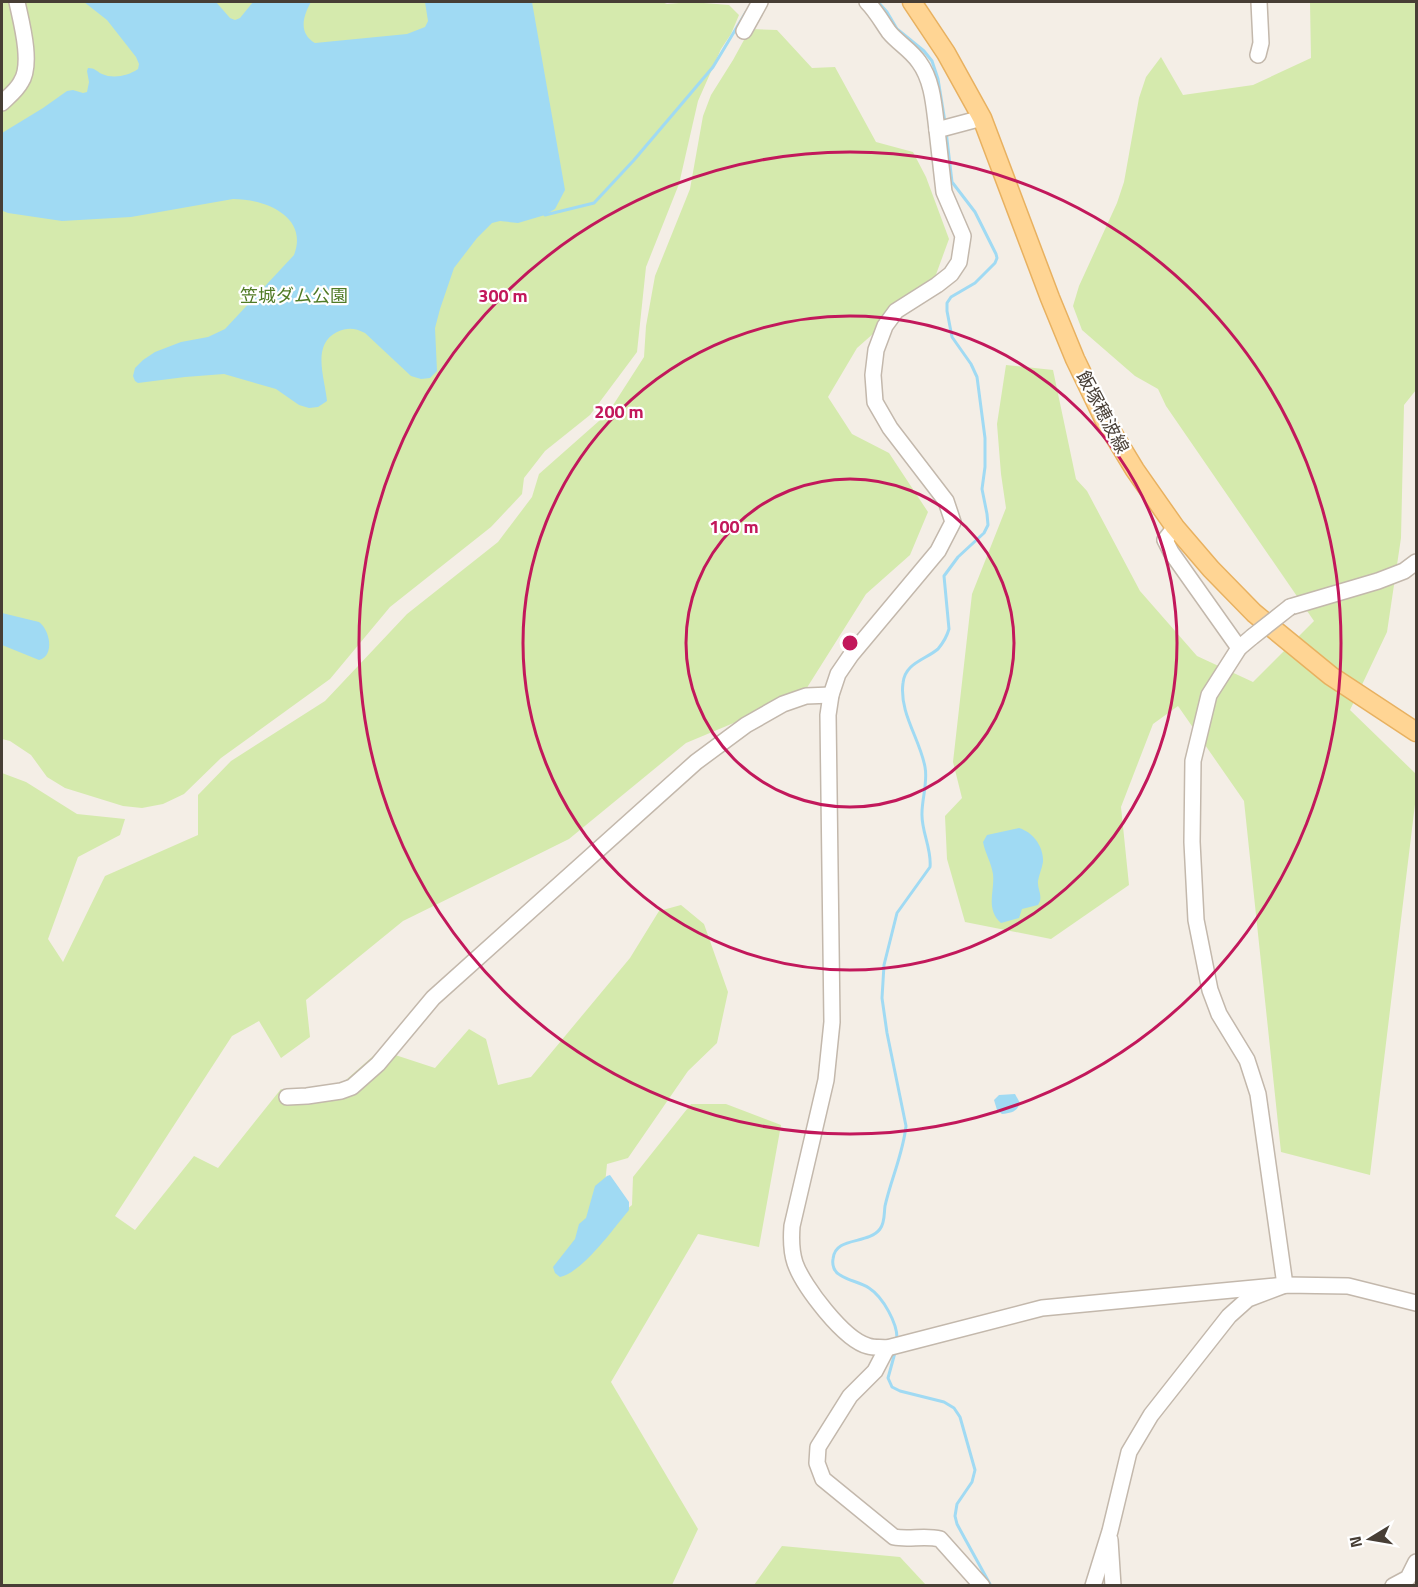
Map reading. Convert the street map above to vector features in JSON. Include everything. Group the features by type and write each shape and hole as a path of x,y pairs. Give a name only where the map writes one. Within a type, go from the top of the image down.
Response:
{"main road":[{"name":"飯塚穂波線","path":"912,2 946,53 982,118 1075,360 1104,419 1135,470 1175,526 1211,569 1254,613 1331,676 1416,732"}],"street":[{"path":"2,103 21,82 25,74 25,42 17,2"},
{"path":"744,31 760,2"},
{"path":"867,2 875,9 890,33 920,62 928,78 944,192 963,236 959,262 951,274 896,311 885,326 876,350 873,375 875,402 890,428 946,501 953,522 938,551 851,655 838,674 831,695 828,727 831,1022 826,1080 792,1226 791,1244 800,1276 833,1319 852,1338 867,1346 887,1348 1042,1308 1285,1285 1348,1286 1416,1303"},
{"path":"1258,55 1261,43 1259,2"},
{"path":"937,130 982,118"},
{"path":"1175,526 1165,540 1171,552 1239,648"},
{"path":"1285,1285 1258,1094 1247,1060 1219,1014 1210,990 1196,920 1192,842 1193,761 1209,695 1239,648 1290,608 1378,581 1404,571 1416,562"},
{"path":"287,1097 341,1091 352,1087 378,1064 433,998 696,762 746,725 783,704 807,696 831,695"},
{"path":"1093,1586 1110,1531 1129,1452 1151,1415 1229,1316 1248,1299 1285,1285"},
{"path":"887,1348 875,1371 850,1396 818,1447 817,1463 823,1479 894,1537 901,1539 931,1536 940,1539 982,1586"},
{"path":"1110,1531 1113,1586"},
{"path":"1393,1586 1408,1578 1416,1562"}],"green space":[{"name":"笠城ダム公園","path":"2,2 662,2 667,4 691,2 729,5 739,15 698,101 679,184 646,267 637,352 590,415 545,451 524,478 522,494 491,527 390,607 330,679 221,758 184,794 163,804 142,808 123,806 65,788 47,777 31,755 10,741 2,739"},
{"path":"1310,2 1416,2 1416,390 1404,405 1401,538 1387,632 1350,710 1416,774 1416,796 1370,1175 1281,1152 1244,801 1178,706 1153,724 1121,807 1129,885 1051,939 965,922 947,859 945,816 962,798 953,762 972,594 1006,508 997,424 1006,365 1053,370 1076,479 1087,491 1140,591 1197,656 1253,682 1314,621 1166,406 1158,389 1135,376 1082,330 1073,306 1079,286 1117,203 1124,182 1139,98 1146,77 1161,57 1183,95 1253,85 1311,58"},
{"path":"750,29 777,30 812,68 835,67 876,142 913,152 926,177 949,239 934,280 857,348 828,397 852,434 889,453 928,512 910,555 866,594 803,694 686,743 569,839 403,921 306,1000 310,1037 281,1058 259,1021 232,1036 115,1216 135,1230 194,1156 218,1168 281,1089 322,1101 380,1050 435,1068 469,1029 486,1039 498,1085 531,1077 630,958 659,911 681,905 704,924 728,992 717,1043 688,1071 628,1158 607,1164 605,1184 583,1245 632,1205 633,1177 691,1104 726,1104 781,1125 759,1247 698,1234 611,1382 698,1529 672,1585 2,1585 2,773 26,782 77,814 125,819 120,835 78,857 48,939 63,962 105,876 198,835 198,795 231,761 325,701 407,614 498,542 532,497 539,474 608,413 644,357 646,326 655,276 690,189 703,116 711,95"},
{"path":"782,1546 900,1557 926,1585 754,1585"}],"water":[{"path":"84,2 216,2 230,18 235,20 240,18 253,2 311,2 304,18 304,29 315,43 407,34 425,27 428,21 425,2 532,2 565,190 555,209 545,215 518,223 500,221 492,223 454,268 435,328 437,371 430,378 421,379 411,376 365,333 348,329 337,332 324,345 322,372 327,401 318,407 309,408 299,405 276,389 224,374 138,383 133,376 135,368 155,352 181,342 208,337 225,329 294,255 297,241 295,230 281,212 258,202 245,200 233,199 131,217 62,221 3,211 2,133 67,91 87,92 88,68 106,76 125,75 138,69 139,64 136,57 107,20"},
{"path":"2,613 39,622 43,626 49,642 44,658 39,660 2,645"},
{"path":"1019,828 1033,837 1042,851 1043,862 1038,881 1040,899 1038,905 1022,909 1019,918 1001,923 993,912 993,874 983,842 987,835"},
{"path":"1015,1094 1020,1103 1015,1110 1002,1114 997,1110 994,1100 999,1095"},
{"path":"610,1175 629,1202 629,1210 588,1259 560,1277 555,1273 553,1267 575,1239 579,1224 586,1218 595,1186"}],"waterway":[{"path":"878,2 897,29 924,51 932,61 938,79 945,122"},
{"path":"545,215 594,203 713,67 746,12"},
{"path":"897,1340 895,1326 884,1304 866,1286 838,1274 833,1261 835,1252 840,1247 875,1234 882,1227 885,1206 906,1126 882,998 884,965 897,913 930,867 930,860 922,820 925,767 904,705 903,683 907,671 938,649 945,639 949,629 944,576 958,557 984,533 988,525 982,489 985,438 977,377 971,364 952,337 947,303 951,297 975,283 995,263 997,258 975,212 952,182 946,131"},
{"path":"896,1349 888,1378 892,1387 944,1402 954,1408 960,1417 975,1470 972,1482 957,1504 955,1516 957,1524 991,1586"}]}
